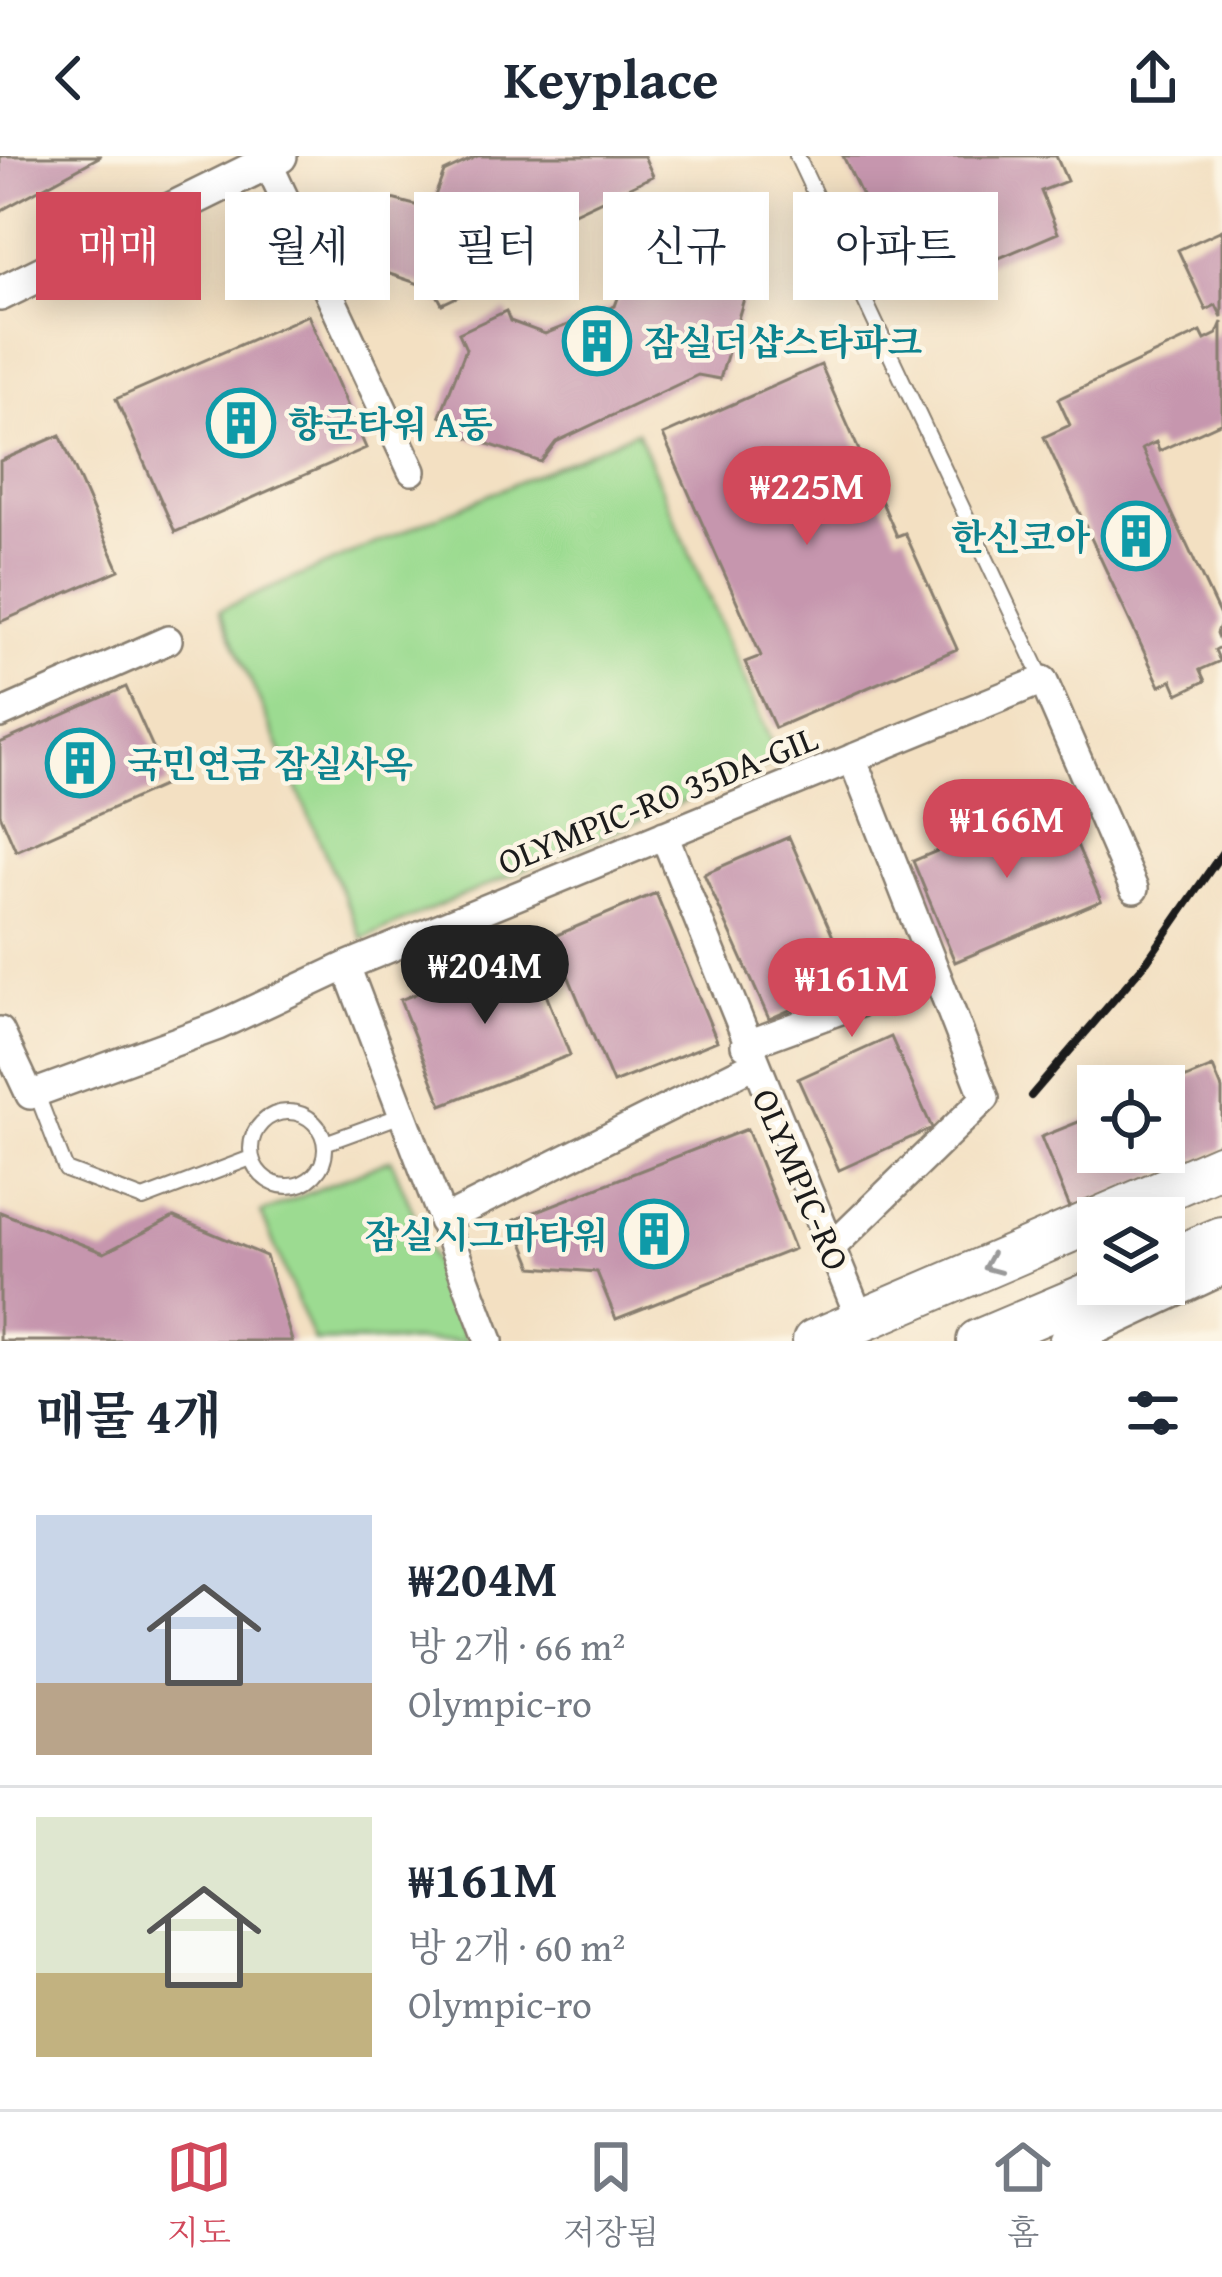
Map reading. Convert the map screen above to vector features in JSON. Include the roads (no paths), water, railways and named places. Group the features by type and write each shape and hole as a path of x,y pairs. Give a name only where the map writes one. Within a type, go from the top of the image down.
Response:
{"main road":[{"path":"1148,1197 1222,1165"},
{"path":"814,1341 1077,1228"},
{"path":"1185,1253 1222,1238"},
{"path":"978,1341 1077,1299"}],"street":[{"path":"0,294 274,160 412,471"},
{"path":"0,714 168,640"},
{"name":"OLYMPIC-RO 35DA-GIL","path":"36,1092 218,1026 346,966 1043,680"},
{"path":"1043,680 1134,889"},
{"path":"833,1246 985,1098 852,758"},
{"name":"OLYMPIC-RO","path":"664,835 749,1055 861,1321"},
{"path":"346,966 489,1341"},
{"path":"442,1221 749,1055 936,975"},
{"path":"0,1031 30,1095 36,1092"},
{"path":"1066,1341 1222,1268"}],"lane":[{"path":"797,156 1043,680"},
{"path":"36,1092 66,1170 143,1198 251,1158"},
{"path":"280,1112 304,1115 325,1143 321,1168 302,1184 265,1180 251,1158 259,1124 280,1112"},
{"path":"325,1143 402,1114"}],"railway":[{"path":"1031,1096 1147,961 1222,853"}],"place":[{"name":"잠실더샵스타파크","path":"597,341"},
{"name":"향군타워 A동","path":"241,423"},
{"name":"한신코아","path":"1136,536"},
{"name":"국민연금 잠실사옥","path":"80,763"},
{"name":"잠실시그마타워","path":"654,1234"}]}
